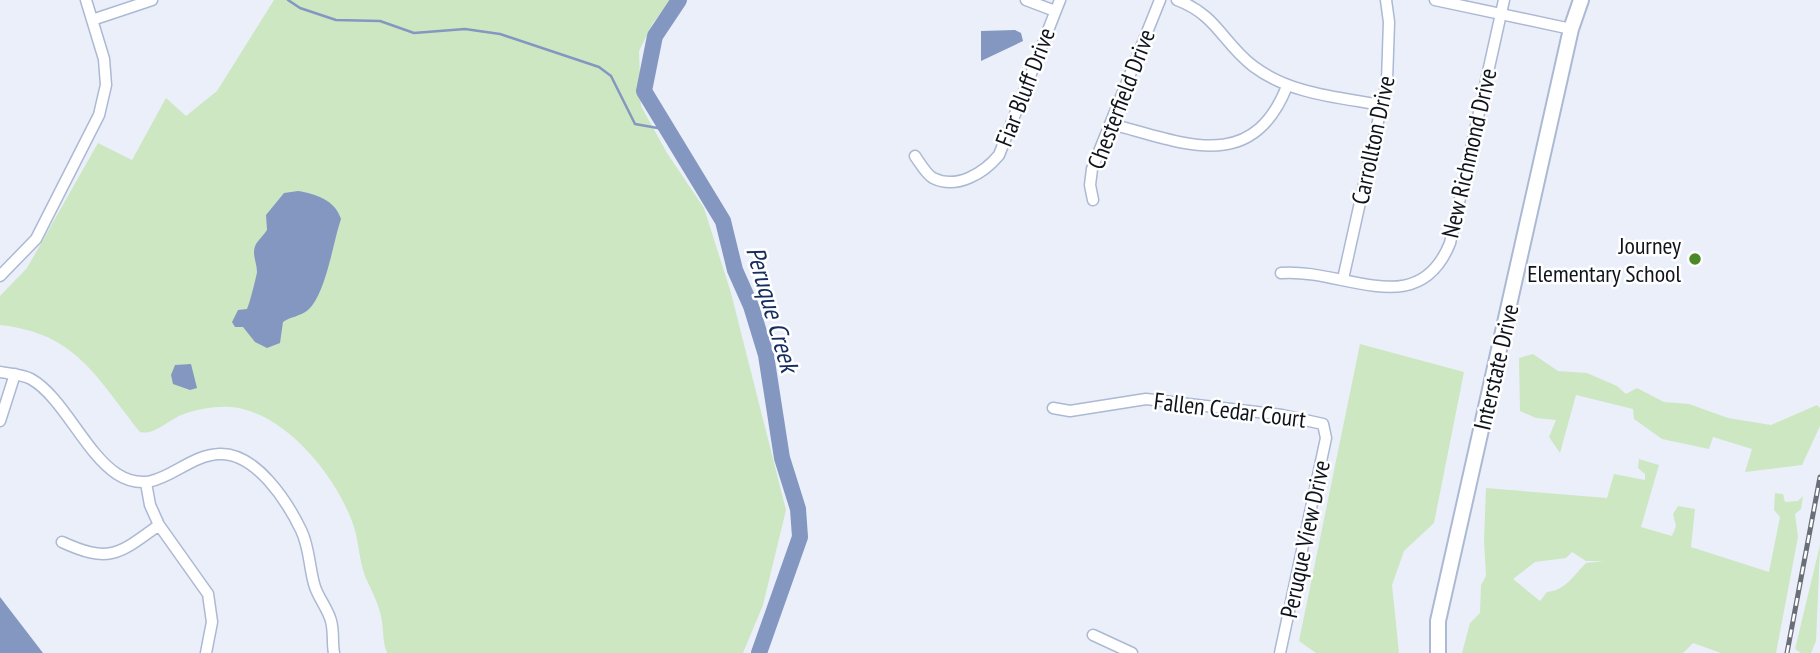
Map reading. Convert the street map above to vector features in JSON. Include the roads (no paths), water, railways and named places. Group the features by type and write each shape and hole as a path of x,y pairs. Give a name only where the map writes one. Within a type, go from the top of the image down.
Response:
{"main road":[{"name":"Interstate Drive","path":"1438,653 1438,621 1571,29 1581,0"}],"street":[{"path":"0,275 36,239 99,115 106,85 104,59 86,0"},
{"path":"92,20 152,0"},
{"path":"1026,0 1055,11"},
{"name":"Fiar Bluff Drive","path":"915,156 931,177 944,181 972,177 987,169 999,155 1060,0"},
{"name":"Chesterfield Drive","path":"1093,200 1090,185 1092,169 1160,0"},
{"path":"1177,0 1208,16 1236,51 1287,86 1381,105"},
{"name":"Carrollton Drive","path":"1343,279 1390,51 1387,0"},
{"path":"1435,0 1571,29"},
{"name":"New Richmond Drive","path":"1281,273 1306,271 1394,289 1411,285 1430,274 1443,258 1450,243 1504,0"},
{"path":"1111,124 1196,146 1223,146 1252,137 1266,125 1278,109 1287,86"},
{"path":"0,372 32,379 107,467 128,479 146,484 169,477 200,458 219,454 237,456 265,475 301,531 315,589 331,622 334,653"},
{"path":"0,421 15,374"},
{"name":"Fallen Cedar Court","path":"1053,408 1070,411 1146,399 1282,415 1323,424"},
{"name":"Peruque View Drive","path":"1280,653 1326,438 1323,424"},
{"path":"146,484 150,505 159,525 208,594 212,622 206,653"},
{"path":"62,542 90,555 108,555 128,548 159,525"},
{"path":"1093,635 1132,653"}],"water":[{"path":"1015,30 1021,33 1023,41 981,61 981,31"},
{"path":"298,191 318,196 330,203 341,219 320,292 308,310 283,322 280,343 267,348 255,342 243,327 235,327 232,322 238,310 247,309 257,272 255,248 267,230 266,215 284,193"},
{"path":"191,364 197,388 190,390 173,384 171,375 175,365"},
{"path":"0,597 43,653 0,653"}],"waterway":[{"path":"288,0 300,8 336,20 380,21 414,33 465,29 500,34 599,67 611,76 635,124 669,130"},
{"name":"Peruque Creek","path":"679,0 655,36 644,91 723,221 735,270 751,306 766,355 782,458 798,509 800,537 759,653"}],"railway":[{"path":"1787,653 1820,477"}],"place":[{"name":"Journey Elementary School","path":"1695,259"}]}
